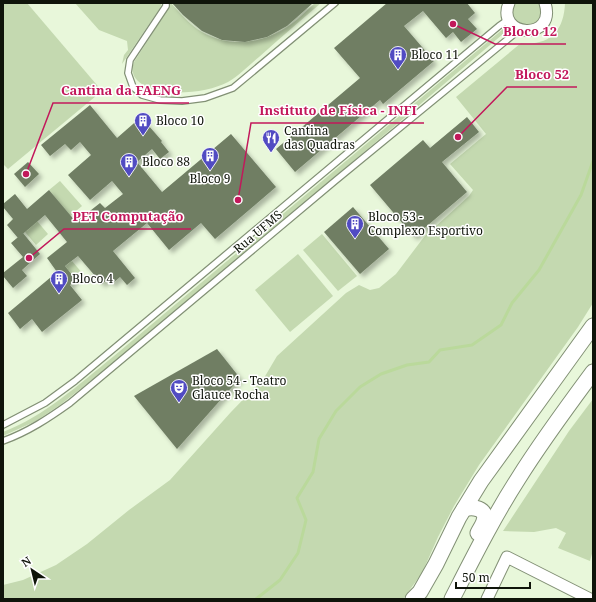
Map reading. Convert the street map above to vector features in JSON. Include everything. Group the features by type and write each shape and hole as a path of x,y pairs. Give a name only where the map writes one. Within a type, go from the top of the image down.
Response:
{"main road":[{"path":"413,599 420,592 432,571 464,508 500,455 593,326"},
{"path":"452,599 474,555 518,478 544,438 593,372"},
{"path":"464,508 476,508 483,512 484,516 484,520 475,538 474,555"}],"street":[{"path":"509,3 507,13 512,24 519,30 529,31 540,26 544,21 547,15 545,3"},
{"path":"487,599 507,557 590,599"}],"lane":[{"path":"166,3 166,6 130,60 128,72 133,87 142,95 160,100 182,101 205,98 233,88 335,3"},
{"name":"Rua UFMS","path":"3,425 44,403 74,381 443,72 509,19"},
{"name":"Rua UFMS","path":"3,441 43,422 70,403 353,166 519,30"}],"green space":[{"path":"3,3 27,3 102,91 8,169 3,164"},
{"path":"75,3 162,3 122,64 124,55 128,50 127,41 99,30"},
{"path":"169,3 171,3 189,22 202,32 223,40 245,42 277,33 294,22 315,3 321,3 232,80 220,86 198,91 164,92 145,86 138,81 133,73 133,66 134,62 169,7"},
{"path":"515,3 540,3 541,14 539,21 526,25 519,23 514,18 512,11"},
{"path":"565,3 593,3 593,303 578,327 479,465 454,506 422,573 403,599 3,599 3,585 23,580 56,565 87,544 129,510 170,480 231,412 264,378 277,356 346,293 359,285 370,290 379,288 396,274 424,237 469,196 473,190 450,164 486,134 456,97 521,43 540,42 554,35 562,21"},
{"path":"503,29 506,30 503,34 117,360 60,405 36,421 3,436 3,432 47,408 114,356"},
{"path":"60,181 82,206 70,216 49,190"},
{"path":"37,221 48,234 36,245 25,232"},
{"path":"322,234 357,276 338,291 303,250"},
{"path":"298,254 333,296 290,332 255,290"},
{"path":"72,261 83,274 76,280 65,266"},
{"path":"593,399 593,550 590,561 558,548 566,533 556,528 534,532 503,531 569,431"}],"building":[{"path":"172,3 313,3 287,26 267,37 245,42 222,40 202,31 183,15"},
{"path":"387,3 467,3 475,13 468,19 477,29 461,42 453,32 446,38 423,11 404,26 434,61 383,104 380,100 295,172 276,149 360,78 334,48"},
{"path":"90,105 117,138 141,117 162,141 161,142 169,152 160,159 152,149 137,162 162,192 231,134 276,187 215,239 201,223 169,250 147,223 113,251 135,278 127,285 120,277 112,284 108,279 102,284 78,256 65,266 76,280 70,285 82,300 42,332 32,319 20,329 8,313 57,272 47,258 67,242 45,215 18,238 7,225 13,219 3,207 3,204 15,194 27,209 49,190 76,222 100,203 105,208 123,194 112,181 90,200 68,175 91,155 80,142 71,150 65,144 50,156 41,145"},
{"path":"467,117 479,132 442,162 467,192 414,237 370,185 423,140 430,148"},
{"path":"28,162 39,174 25,187 14,174"},
{"name":"Bloco 53 - Complexo Esportivo","path":"353,207 389,249 360,274 324,232"},
{"path":"23,233 40,254 22,270 27,276 13,288 3,276 3,273 23,257 11,243"},
{"name":"Bloco 54 - Teatro Glauce Rocha","path":"217,349 240,378 177,449 134,396"}],"waterway":[{"path":"256,599 280,580 298,553 306,520 297,498 313,472 319,439 336,411 360,387 381,374 407,365 429,362 440,350 472,345 501,325 512,303 539,270 581,195 593,161"}],"place":[{"name":"Bloco 12","path":"453,24"},
{"name":"Bloco 11","path":"398,70"},
{"name":"Bloco 10","path":"143,136"},
{"name":"Bloco 52","path":"458,137"},
{"name":"Cantina das Quadras","path":"271,153"},
{"name":"Bloco 9","path":"210,171"},
{"name":"Cantina da FAENG","path":"26,174"},
{"name":"Bloco 88","path":"129,177"},
{"name":"Instituto de Física - INFI","path":"238,200"},
{"name":"Bloco 53 - Complexo Esportivo","path":"355,239"},
{"name":"PET Computação","path":"29,258"},
{"name":"Bloco 4","path":"59,294"},
{"name":"Bloco 54 - Teatro Glauce Rocha","path":"179,403"}]}
